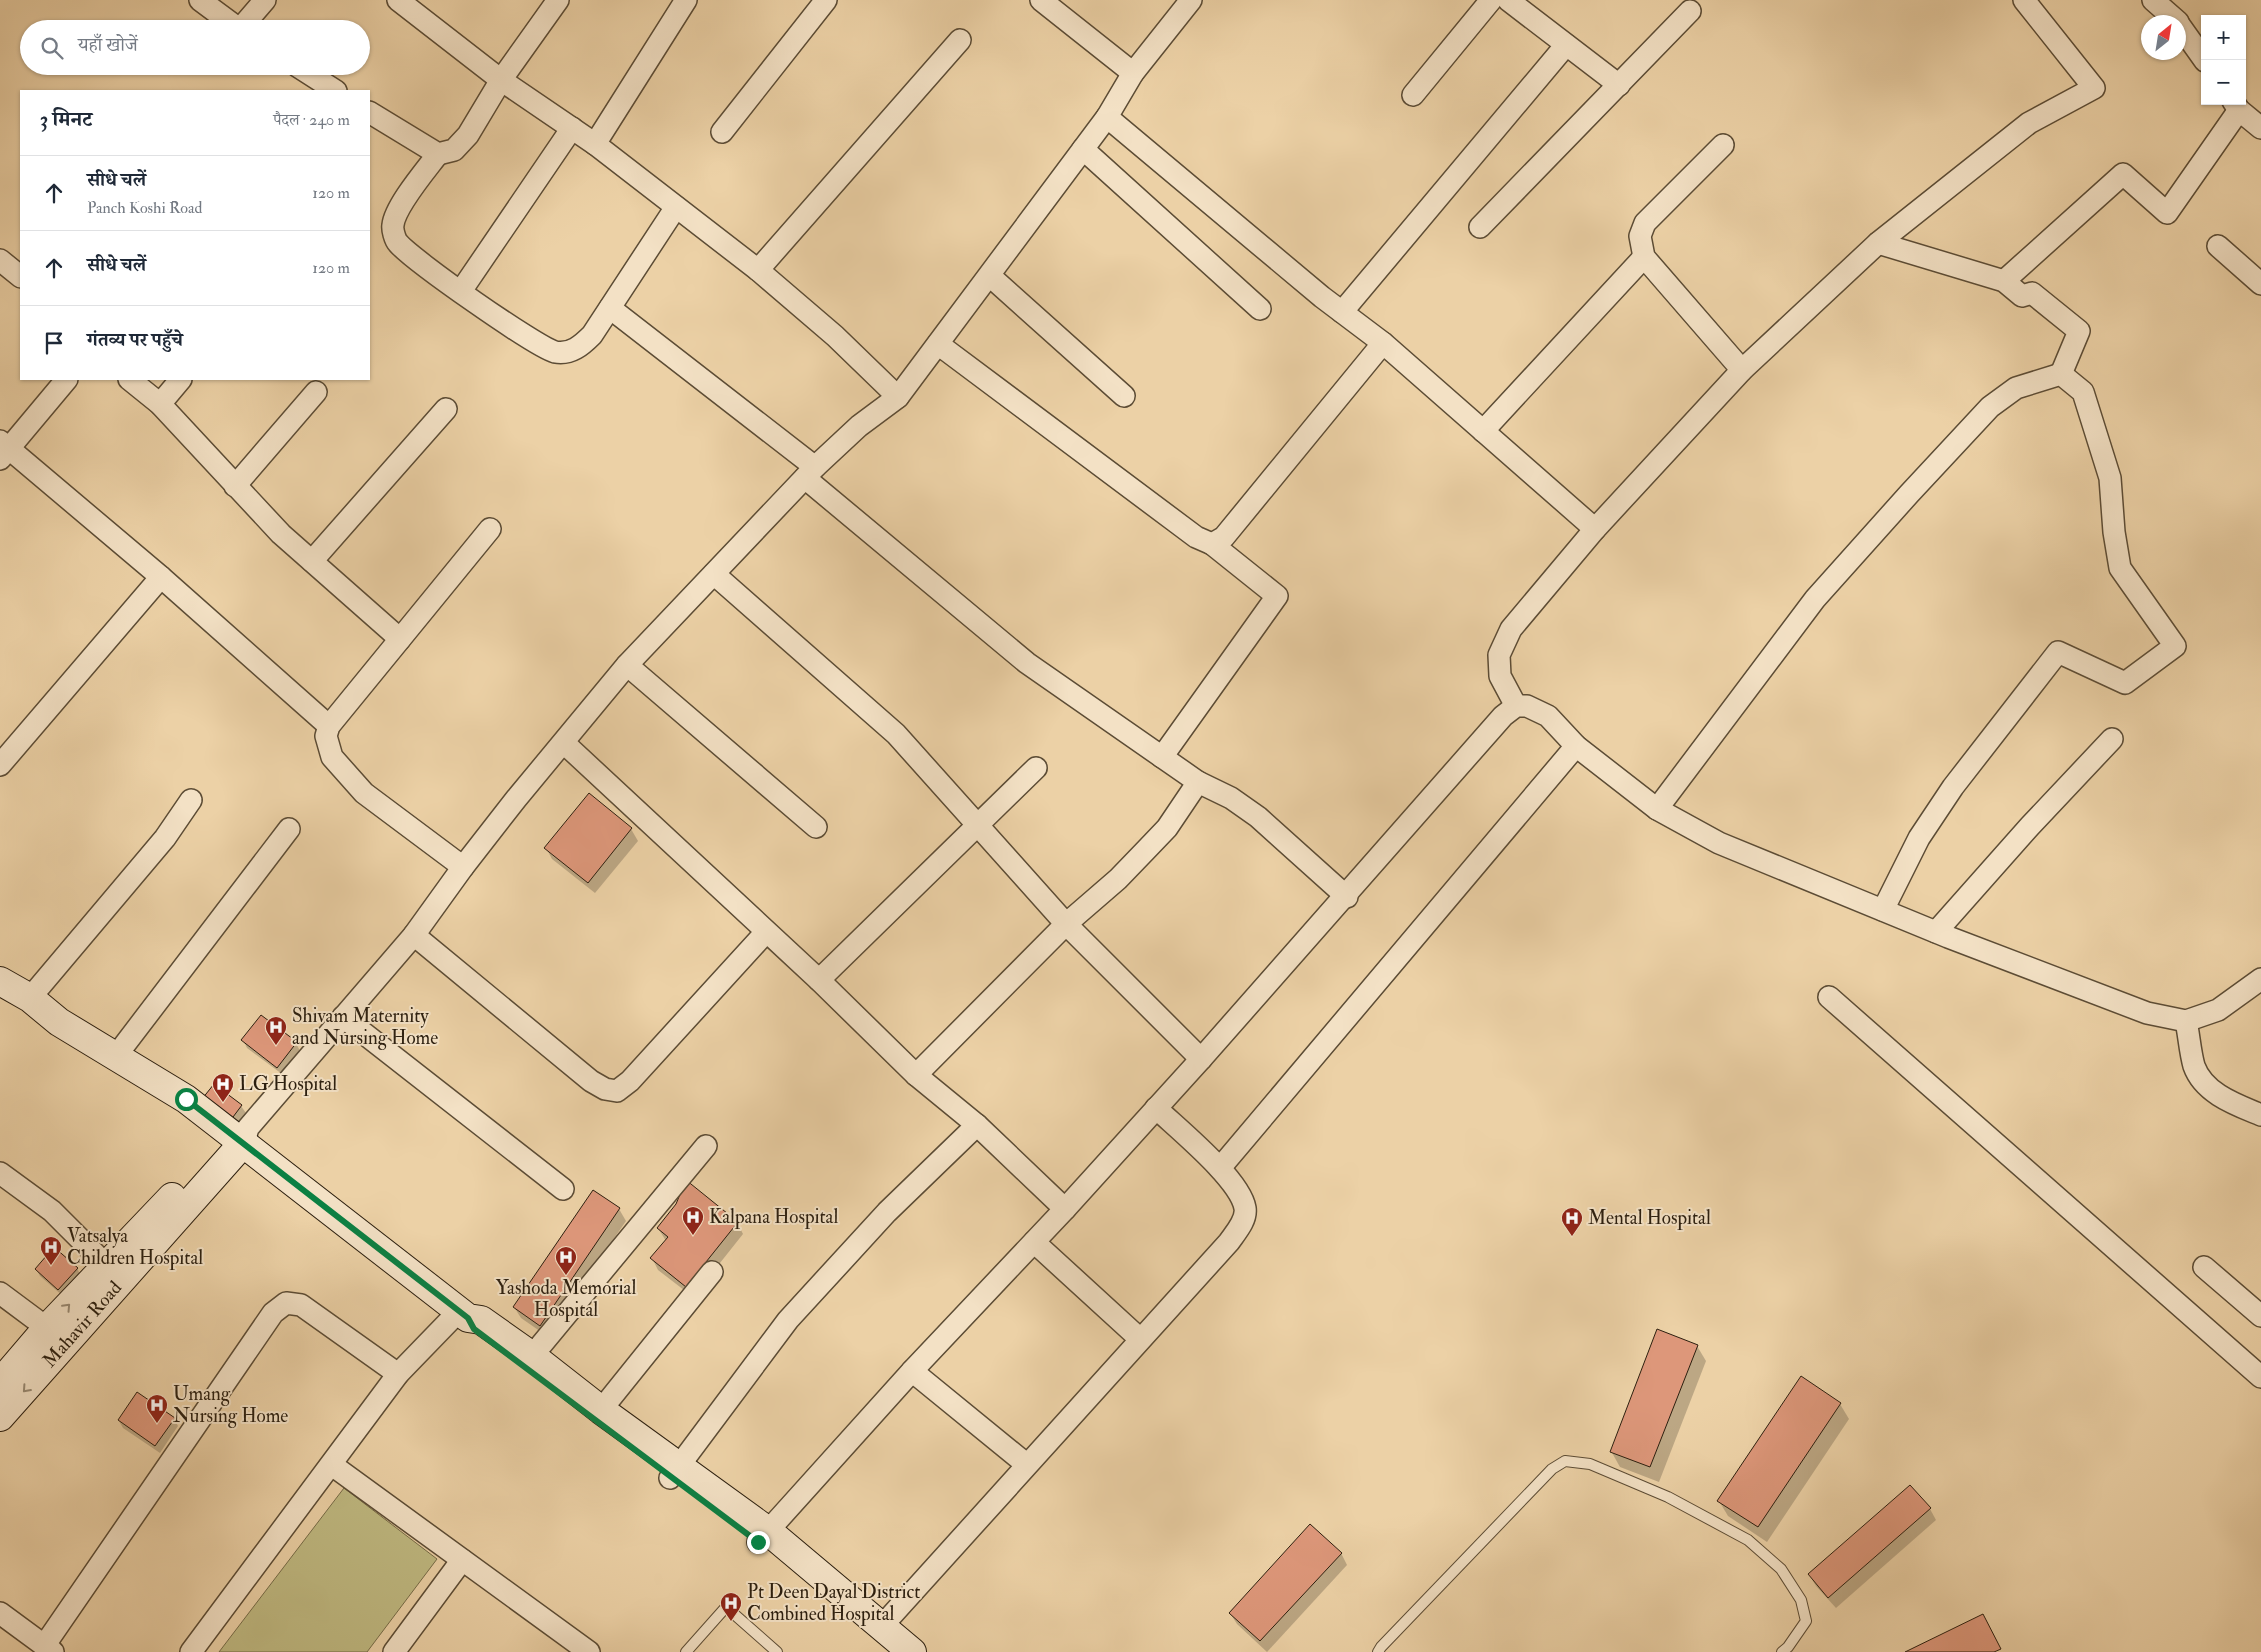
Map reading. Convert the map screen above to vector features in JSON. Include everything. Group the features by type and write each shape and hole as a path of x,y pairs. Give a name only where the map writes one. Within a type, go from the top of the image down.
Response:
{"street":[{"path":"200,0 227,20"},
{"path":"247,20 265,0"},
{"path":"398,0 501,80 595,144 758,270 836,336 898,397"},
{"path":"558,0 501,80 468,135 454,150 438,154 405,199 393,225 396,242 415,259 534,341 556,352 576,350 592,335 676,207"},
{"path":"595,144 686,0"},
{"path":"722,132 826,0"},
{"path":"1041,0 1133,73"},
{"path":"0,1383 56,1337 106,1265 241,1135 414,934 463,866 628,665 810,472 859,426 898,397 1107,117 1133,73 1191,0"},
{"path":"1413,95 1491,0"},
{"path":"1508,0 1619,85"},
{"path":"2153,0 2169,15"},
{"path":"1516,706 1500,676 1499,655 1511,629 1595,529 1742,370 1878,243 2029,124 2094,88 2033,4"},
{"path":"1480,227 1690,11"},
{"path":"2186,34 2204,60"},
{"path":"758,270 960,40"},
{"path":"1342,312 1566,45"},
{"path":"311,75 334,90"},
{"path":"2004,280 2123,174 2167,213 2236,106 2261,128"},
{"path":"370,113 438,154"},
{"path":"1107,117 1342,312 1383,343 1595,529"},
{"path":"461,291 572,128"},
{"path":"1723,145 1646,223 1640,236 1644,258 1742,370"},
{"path":"1083,149 1260,309"},
{"path":"1878,243 2004,280 2022,296 2032,293 2079,331 2061,374"},
{"path":"2218,246 2261,284"},
{"path":"1483,431 1644,258"},
{"path":"0,260 20,276"},
{"path":"990,276 1124,396"},
{"path":"610,308 810,472 1027,663 1198,782 1232,798 1258,817 1347,896"},
{"path":"1212,544 1224,537 1383,343"},
{"path":"938,344 1196,537 1212,544 1277,596 1162,757"},
{"path":"1656,809 1815,598 1990,407 2016,388 2061,374"},
{"path":"1883,910 1920,838 1953,787 2058,652 2125,683 2174,646 2120,568 2114,532 2110,478 2083,392 2061,374"},
{"path":"66,380 3,450 161,577 328,726"},
{"path":"130,380 160,404 281,534 400,639"},
{"path":"160,404 180,380"},
{"path":"235,486 316,392"},
{"path":"312,561 446,409"},
{"path":"463,866 364,793 332,757 326,736 328,726 490,529"},
{"path":"714,574 896,734 1066,924 1201,1059"},
{"path":"0,765 161,577"},
{"path":"628,665 816,827"},
{"path":"763,1536 912,1370 1065,1209 1347,896 1503,716 1516,706 1527,706 1548,716 1576,746 1656,809 1719,843 1936,932 2147,1013 2186,1020 2218,1010 2261,979"},
{"path":"1936,932 2030,826 2112,739"},
{"path":"564,743 819,980 916,1075 976,1125 1065,1209"},
{"path":"1220,1168 1576,746"},
{"path":"819,980 976,824 1036,768"},
{"path":"916,1075 1066,924 1118,879 1146,851 1167,828 1198,782"},
{"path":"30,998 165,838 191,800"},
{"path":"116,1056 289,828"},
{"path":"414,934 591,1081 605,1089 618,1091 630,1081 766,932"},
{"path":"0,981 30,998 59,1022 186,1099 241,1135 464,1315 474,1329 763,1536 883,1639 912,1652"},
{"path":"1829,997 2261,1377"},
{"path":"0,1001 23,1014 59,1022"},
{"path":"343,1017 563,1189"},
{"path":"2186,1020 2195,1067 2204,1082 2226,1100 2261,1115"},
{"path":"883,1639 1026,1464 1229,1242 1241,1225 1245,1208 1239,1194 1220,1168 1156,1108"},
{"path":"674,1472 788,1320 887,1212 976,1125"},
{"name":"Mahavir Road","path":"0,1417 56,1337 241,1135"},
{"path":"532,1356 706,1146"},
{"path":"0,1173 52,1211 106,1265"},
{"path":"1034,1242 1140,1339"},
{"path":"2204,1267 2261,1316"},
{"path":"601,1410 712,1272"},
{"path":"0,1293 56,1337"},
{"path":"0,1613 48,1649 272,1313 286,1304 301,1305 398,1374"},
{"path":"464,1315 481,1320 532,1356 601,1410 674,1472"},
{"path":"192,1652 398,1374 464,1315"},
{"path":"912,1370 1026,1464"},
{"path":"332,1465 589,1652"},
{"path":"394,1652 462,1560"}],"lane":[{"path":"1378,1652 1552,1468 1565,1461 1590,1464 1668,1497 1748,1540 1781,1569 1801,1600 1806,1621 1782,1652"},
{"path":"686,1652 726,1607 777,1652"}],"shaded area":[{"path":"344,1488 437,1559 367,1652 219,1652"}],"building":[{"path":"589,793 632,828 588,883 544,848"},
{"path":"261,1015 297,1042 277,1068 241,1040"},
{"path":"214,1084 242,1105 230,1121 202,1099"},
{"path":"686,1180 738,1222 686,1287 650,1258 668,1237 657,1228 676,1204"},
{"path":"593,1190 620,1208 540,1326 513,1307"},
{"path":"54,1247 78,1268 58,1290 35,1269"},
{"path":"1657,1329 1698,1345 1650,1467 1610,1452"},
{"path":"1801,1376 1841,1403 1758,1527 1717,1501"},
{"path":"137,1392 175,1418 155,1446 118,1420"},
{"path":"1910,1485 1931,1508 1828,1598 1808,1574"},
{"path":"1310,1524 1342,1553 1260,1641 1229,1613"},
{"path":"1983,1614 2001,1649 1994,1652 1905,1652"}],"place":[{"name":"Shivam Maternity and Nursing Home","path":"276,1046"},
{"name":"LG Hospital","path":"223,1103"},
{"name":"Kalpana Hospital","path":"693,1236"},
{"name":"Mental Hospital","path":"1572,1237"},
{"name":"Vatsalya Children Hospital","path":"51,1266"},
{"name":"Yashoda Memorial Hospital","path":"566,1276"},
{"name":"Umang Nursing Home","path":"157,1424"},
{"name":"Pt Deen Dayal District Combined Hospital","path":"731,1622"}],"route":[{"path":"186,1099 244,1142 468,1318 474,1329 758,1542"}]}
